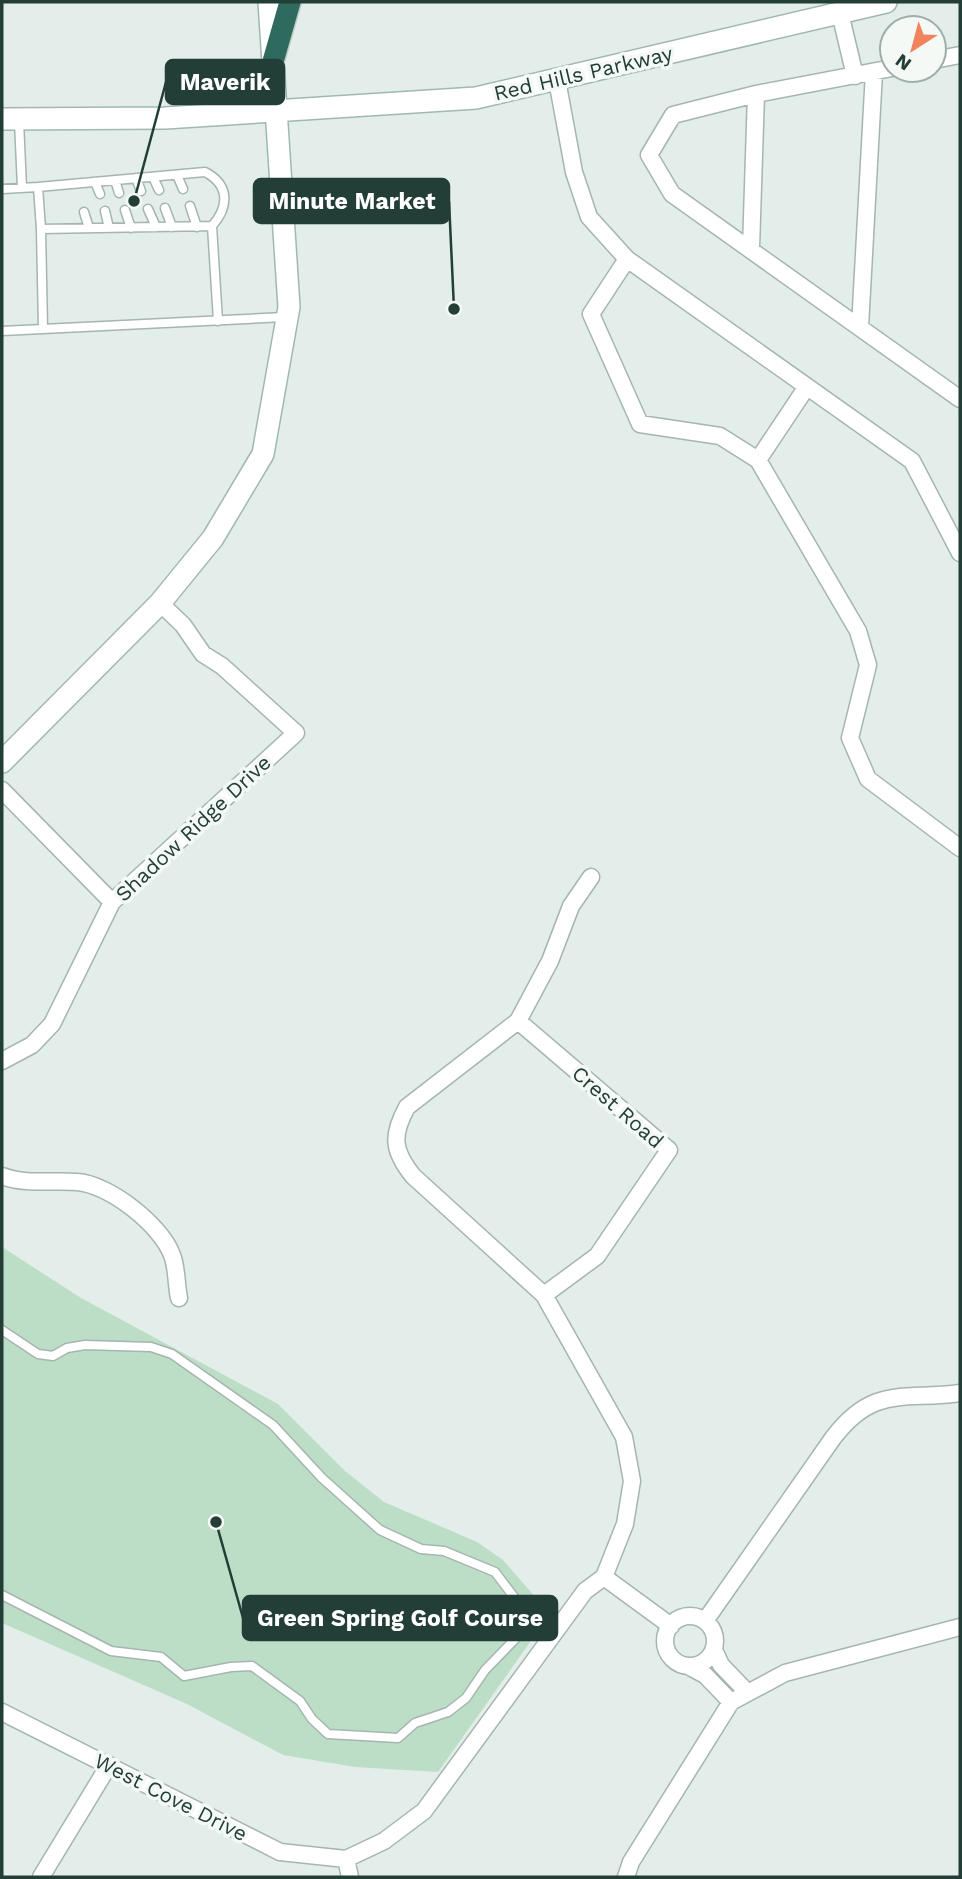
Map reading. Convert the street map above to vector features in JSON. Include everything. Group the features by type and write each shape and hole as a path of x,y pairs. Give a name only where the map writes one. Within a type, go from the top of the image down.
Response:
{"highway":[{"path":"272,65 290,2"}],"main road":[{"path":"2,762 160,603 213,538 263,454 287,317 269,2"},
{"name":"Red Hills Parkway","path":"10,120 165,118 476,97 886,2"}],"street":[{"path":"840,13 855,76"},
{"path":"878,71 756,93 674,115 649,155 673,194 959,398"},
{"path":"860,327 873,72"},
{"path":"557,80 574,173 589,217 627,259 912,461 960,553"},
{"path":"751,248 756,93"},
{"path":"627,259 591,314 640,424 720,436 758,460 858,631 868,665 850,738 868,779 960,848"},
{"path":"959,398 960,381"},
{"path":"758,460 806,388"},
{"name":"Shadow Ridge Drive","path":"2,1061 32,1045 52,1024 112,902 296,733 222,666 204,654 183,625 160,603"},
{"path":"2,790 112,902"},
{"path":"350,1877 346,1859 384,1841 425,1811 585,1591 604,1577 625,1524 632,1481 624,1437 544,1295 413,1176 399,1158 396,1140 400,1121 407,1107 518,1021 550,961 571,906 591,877"},
{"name":"Crest Road","path":"518,1021 669,1150 597,1256 544,1295"},
{"path":"2,1176 47,1183 78,1182 103,1188 138,1210 172,1254 178,1298"},
{"path":"705,1621 844,1424 865,1408 890,1398 960,1393"},
{"path":"604,1577 671,1626"},
{"path":"731,1703 705,1675 673,1660 668,1653 666,1636 671,1626 690,1616 705,1621 714,1634 714,1650 722,1665 748,1693"},
{"path":"626,1877 631,1862 731,1703 785,1672 960,1627"},
{"path":"688,1666 704,1662 714,1650"},
{"name":"West Cove Drive","path":"2,1712 280,1852 346,1859"},
{"path":"41,1877 109,1765"}],"lane":[{"path":"10,120 22,188"},
{"path":"2,189 205,172 216,178 224,187 225,206 212,226 218,321"},
{"path":"177,175 183,189"},
{"path":"153,177 159,190"},
{"path":"136,178 141,191"},
{"path":"115,180 119,193"},
{"path":"95,182 100,194"},
{"path":"76,184 79,195"},
{"path":"38,187 43,329"},
{"path":"190,206 197,227"},
{"path":"165,208 172,227"},
{"path":"148,209 156,227"},
{"path":"125,210 131,228"},
{"path":"105,211 109,228"},
{"path":"85,212 89,228"},
{"path":"41,229 212,226"},
{"path":"2,331 287,317"},
{"path":"2,1330 29,1349 45,1355 53,1356 67,1348 85,1345 151,1348 172,1354 273,1425 322,1478 380,1531 421,1549 444,1551 495,1572 517,1601 523,1619 521,1633 485,1670 467,1698 448,1712 415,1723 398,1738 346,1736 328,1734 312,1719 300,1701 252,1666 184,1676 161,1657 111,1651 2,1595"}],"green space":[{"path":"2,1247 81,1298 278,1404 345,1471 384,1502 477,1542 503,1560 550,1614 438,1772 355,1767 283,1755 187,1704 2,1623"}],"place":[{"name":"Maverik","path":"134,201"},
{"name":"Minute Market","path":"454,309"},
{"name":"Green Spring Golf Course","path":"216,1522"}]}
